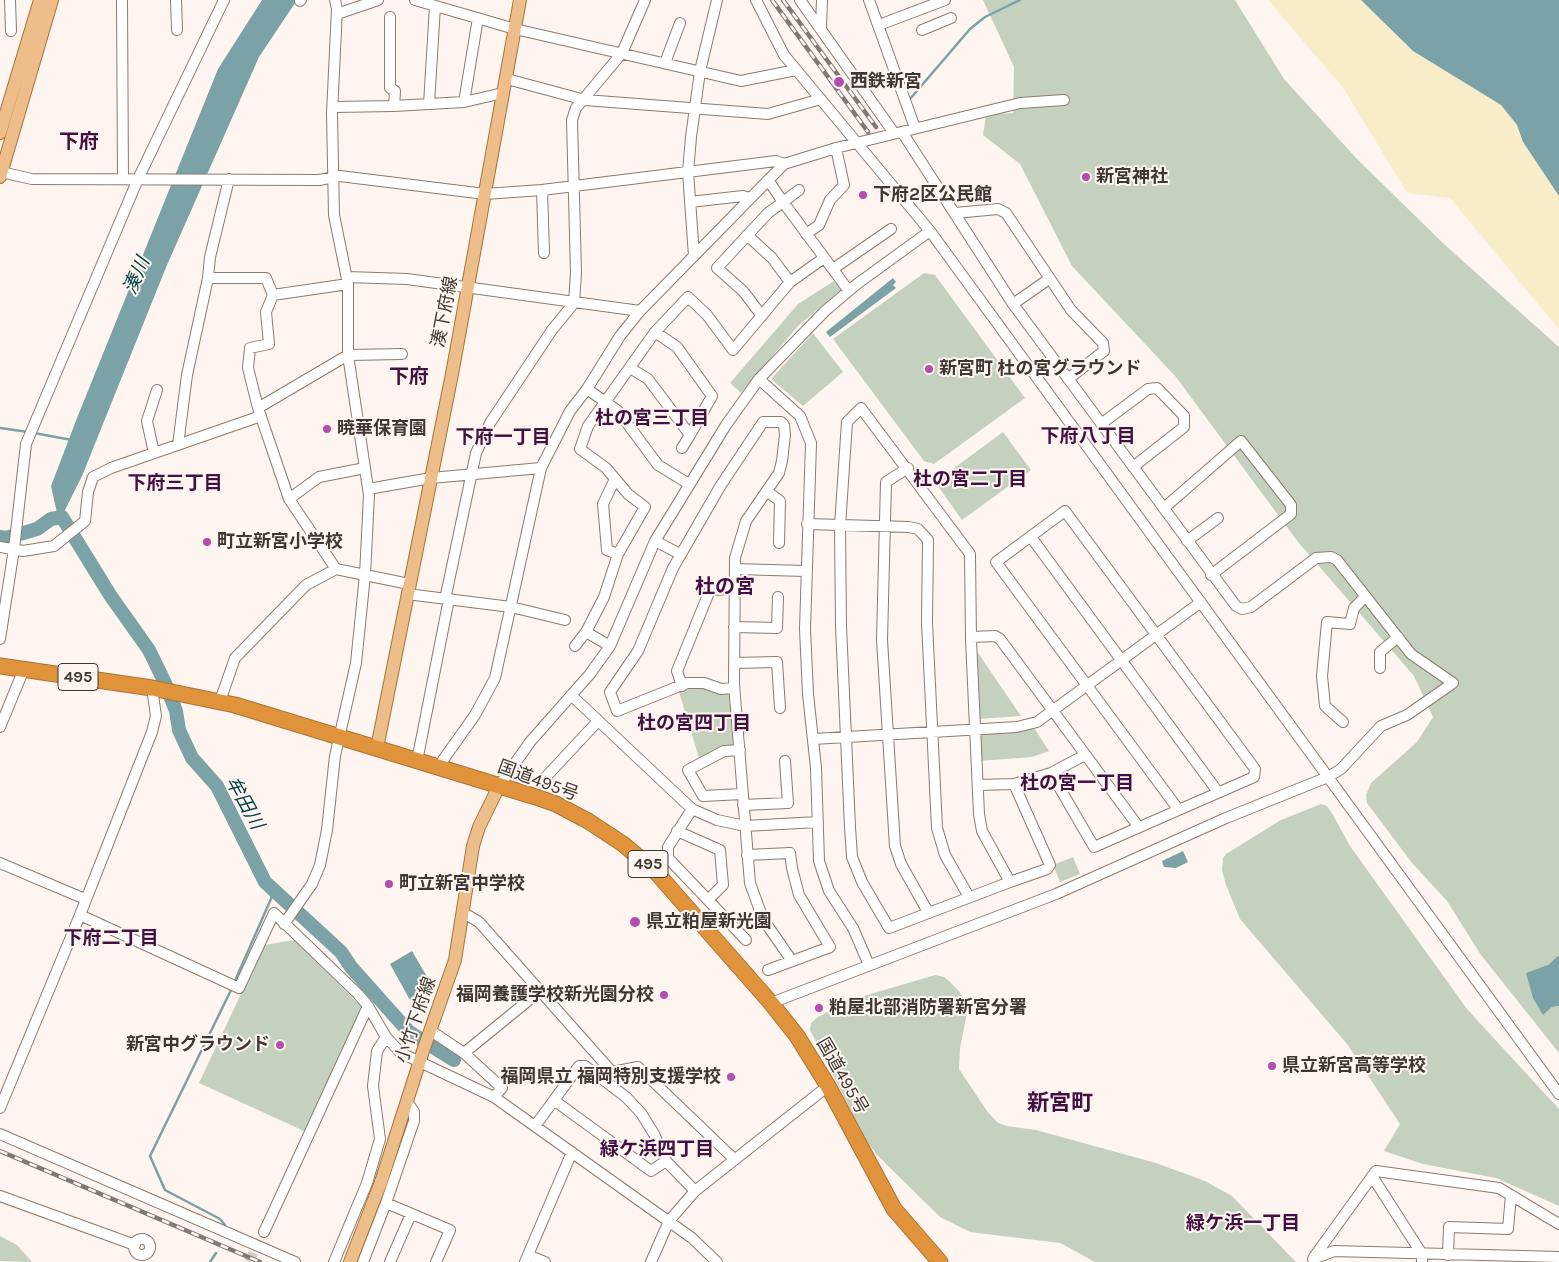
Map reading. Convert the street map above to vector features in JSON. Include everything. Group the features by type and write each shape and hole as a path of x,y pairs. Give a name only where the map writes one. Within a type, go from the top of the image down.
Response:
{"highway":[{"name":"495","path":"0,666 154,688"},
{"name":"国道495号","path":"154,688 220,701 542,800 571,811 642,859 674,890 797,1036 828,1086 894,1209 940,1262"}],"main road":[{"path":"0,133 40,0"},
{"path":"1,175 52,0"},
{"name":"湊下府線","path":"377,748 468,286 520,0"},
{"name":"小竹下府線","path":"350,1262 390,1155 421,1056 455,960 464,913 467,876 473,846 499,786"}],"street":[{"path":"10,0 11,31"},
{"path":"122,0 123,179"},
{"path":"176,0 177,30"},
{"path":"0,639 14,547 26,444 138,179 224,0"},
{"path":"285,922 312,884 320,865 327,830 338,736 356,663 365,575 368,489 348,356 348,281 334,215 332,176 337,14 335,0"},
{"path":"337,14 378,0"},
{"path":"415,0 515,28 741,81 796,70"},
{"path":"417,761 448,604 447,598 470,474 476,453 490,423 552,330 574,302 576,273 572,120 576,108 585,100 622,53 646,0"},
{"path":"694,256 688,172 694,108 700,71 717,0"},
{"path":"756,0 784,55 930,231 1559,1094"},
{"path":"771,1003 1056,894 1226,818 1328,777 1341,769 1381,726 1407,714 1453,683 1411,654 1338,560 1330,557 1316,558 1251,607 1242,609 1236,606 1211,575 1164,508 1013,304 955,213 898,132 800,0"},
{"path":"821,27 822,0"},
{"path":"869,0 880,25 915,128"},
{"path":"880,25 940,2 947,20 922,30"},
{"path":"429,104 435,6"},
{"path":"390,17 390,88 395,91 394,106"},
{"path":"464,102 478,18"},
{"path":"665,63 680,23"},
{"path":"506,79 585,100 768,114 821,99"},
{"path":"333,107 464,102 503,93"},
{"path":"440,768 492,687 541,468 570,410 587,389 620,336 640,311 784,164 857,142 1020,103 1064,100"},
{"path":"806,234 819,224 830,200 844,185 836,148"},
{"path":"1,175 32,179 319,180 332,176 366,178 419,187 485,194 542,190 776,161 784,164"},
{"path":"178,445 186,375 208,278 210,257 229,179"},
{"path":"768,180 849,291"},
{"path":"542,190 544,253"},
{"path":"762,316 743,291 717,268 768,213 799,190"},
{"path":"690,202 743,196 750,198"},
{"path":"955,213 998,209 1006,213 1071,310 1103,342 1104,350 1068,379"},
{"path":"833,269 891,229"},
{"path":"499,786 530,742 590,674 610,646 655,541 726,425 759,379 813,322 849,291 930,231"},
{"path":"747,236 772,258 790,282"},
{"path":"574,646 586,632 604,597 618,554 645,507 628,494 606,468 580,449 588,426 655,332 688,297 706,315 733,350 790,282 824,258"},
{"path":"273,296 348,281 382,277 468,286 640,311"},
{"path":"208,278 266,278 273,296 266,312 269,344 250,348 248,368 259,412 289,499 336,569"},
{"path":"1013,304 1049,279"},
{"path":"655,332 677,347 712,396 682,448"},
{"path":"0,547 42,549 64,540 85,521 88,492 93,477 111,468 178,445 259,412 348,356 402,354"},
{"path":"630,368 648,379 690,435"},
{"path":"759,379 797,412 809,433 811,453 807,524 805,629 820,861 824,880 858,938 869,965"},
{"path":"1101,424 1148,389 1157,388 1184,416 1184,427 1133,467"},
{"path":"587,389 618,411 658,465 689,484"},
{"path":"154,453 148,420 157,390"},
{"path":"1010,882 982,831 979,814 970,636 970,554 908,468 861,408 847,422 840,526 840,626 852,857 862,882 889,928 1047,869 1050,865 1014,784"},
{"path":"734,688 720,689 704,683 682,686 617,711 610,692 638,650 680,554 763,422 781,422 784,425 782,461 779,473 768,492 746,521 738,542 734,589 734,688 750,884 755,900 771,932 792,961"},
{"path":"1164,508 1242,441 1291,505 1292,514 1211,575"},
{"path":"289,499 319,477 365,468"},
{"path":"368,489 430,478 541,468"},
{"path":"908,468 886,482 882,640 895,846 901,864 928,912"},
{"path":"615,479 603,504 607,550 618,554"},
{"path":"768,492 780,501 779,543"},
{"path":"1051,773 1094,847 1138,826 1254,777 1255,769 1065,511 996,562 1178,809"},
{"path":"1187,541 1218,518"},
{"path":"807,524 918,529 928,540 927,623 939,838 945,855 969,897"},
{"path":"1031,537 1218,792"},
{"path":"655,541 680,554"},
{"path":"220,701 235,658 306,585 336,569 365,575 408,589 447,598 511,607 565,620"},
{"path":"735,569 806,571"},
{"path":"682,686 677,671 710,590 734,589"},
{"path":"1343,722 1325,706 1322,676 1327,622 1350,624 1354,608 1365,596"},
{"path":"734,627 777,628 778,597"},
{"path":"813,738 1017,727 1037,722 1201,602"},
{"path":"586,632 610,646"},
{"path":"970,636 996,636 1000,639 1138,826"},
{"path":"1380,668 1380,652 1398,637"},
{"path":"734,663 777,662 780,708"},
{"path":"0,727 24,669"},
{"path":"0,1108 80,915 152,732 156,716 154,688"},
{"path":"571,695 692,809 717,820 745,826 818,822"},
{"path":"544,780 598,722"},
{"path":"740,750 724,751 688,770 703,796 742,794"},
{"path":"978,785 1014,784 1051,773 1085,755"},
{"path":"743,805 788,803 785,762"},
{"path":"692,809 668,847 668,858 746,940"},
{"path":"677,831 720,850 723,885 708,900"},
{"path":"747,855 790,853 799,895 830,947 768,970"},
{"path":"0,864 85,899"},
{"path":"80,915 239,988 274,912 368,1006 386,1037 401,1052 421,1056 494,1097 692,1238 717,1262"},
{"path":"464,913 479,922 612,1072 638,1067 734,1159"},
{"path":"464,1053 540,991"},
{"path":"264,1232 368,1006"},
{"path":"430,1033 464,1053 502,1088 494,1097"},
{"path":"334,1262 367,1183 377,1152 380,1128 374,1098 374,1070 377,1051 386,1037"},
{"path":"534,1126 579,1066 585,1066 626,1097 641,1112 654,1134 666,1161 695,1191"},
{"path":"651,1262 669,1221 695,1191 828,1086"},
{"path":"363,1262 386,1203 414,1121 414,1112 407,1100"},
{"path":"554,1101 651,1171 666,1161"},
{"path":"0,1134 295,1262"},
{"path":"545,1262 526,1258 572,1152"},
{"path":"1313,1260 1376,1171 1499,1188 1559,1224"},
{"path":"1372,1176 1422,1258"},
{"path":"1448,1255 1449,1227 1508,1229 1511,1195"},
{"path":"0,1196 135,1245"},
{"path":"386,1203 450,1230 436,1262"},
{"path":"390,1262 411,1214"},
{"path":"1313,1260 1334,1251 1422,1258 1448,1255 1462,1258 1503,1259 1559,1257"}],"green space":[{"path":"983,0 1235,0 1284,79 1358,160 1445,245 1559,347 1559,955 1548,965 1543,1015 1552,1007 1559,1006 1559,1053 1481,955 1447,901 1412,863 1367,803 1366,795 1371,783 1417,742 1433,717 1414,676 1298,542 1176,377 1072,266 1020,164 983,135 986,115 1013,113 1014,67"},
{"name":"新宮町 杜の宮グラウンド","path":"924,273 935,275 1025,398 934,464 924,461 833,339"},
{"path":"834,281 841,290 799,325 741,393 730,383 798,304"},
{"path":"813,333 843,372 803,406 771,379"},
{"path":"1003,432 1031,470 962,520 935,482"},
{"path":"976,650 1021,716 978,719"},
{"path":"704,687 729,692 733,746 720,748 699,758 679,692 688,688"},
{"path":"1034,728 1049,751 1032,757 979,761 978,735"},
{"path":"1321,804 1327,806 1350,846 1467,1009 1559,1109 1559,1206 1496,1178 1423,1164 1384,1151 1400,1124 1347,1044 1240,919 1226,885 1222,870 1223,858 1226,854 1281,820"},
{"path":"1073,857 1080,874 1060,882 1053,865"},
{"name":"新宮中グラウンド","path":"294,940 362,1007 304,1131 199,1083 264,945"},
{"path":"935,975 944,977 949,981 959,991 966,1003 967,1013 960,1048 959,1069 987,1111 998,1123 1036,1130 1156,1163 1205,1181 1232,1196 1296,1262 1095,1262 1060,1243 970,1232 940,1217 877,1155 867,1142 810,1030 811,1023 818,1017 847,1001"},
{"path":"0,1236 17,1245 32,1262 0,1261"}],"sand":[{"path":"1268,0 1361,0 1413,51 1501,105 1517,125 1523,142 1559,196 1559,329 1450,198 1407,193 1344,89"}],"water":[{"name":"湊川","path":"262,0 297,0 259,57 167,265 82,476 59,522 51,486 77,418 218,69"},
{"path":"1361,0 1559,0 1559,196 1523,142 1517,125 1501,105 1413,51"},
{"path":"893,278 896,282 893,285 896,288 830,337 826,332"},
{"path":"1183,851 1188,862 1176,868 1164,867 1162,861"},
{"path":"412,951 433,987 410,1000 390,964"},
{"path":"1559,955 1559,1006 1552,1007 1543,1015 1533,998 1526,973 1548,965"}],"waterway":[{"path":"910,99 970,29 985,17 1020,0"},
{"path":"0,428 28,432"},
{"path":"34,433 72,440"},
{"name":"牟田川","path":"62,517 110,595 149,650 165,683 176,711 179,730 192,758 217,786 265,882 341,952 351,967 409,1032 454,1060"},
{"name":"湊川","path":"0,537 6,538 37,529 51,519 62,517"},
{"path":"234,983 274,892"},
{"path":"225,1225 220,1219 165,1190 150,1156 232,988"},
{"path":"210,1262 216,1253"}],"tunnel":[{"path":"249,1262 264,1232"}],"railway":[{"path":"772,0 868,132"},
{"path":"783,0 876,127"},
{"path":"0,1151 260,1262"}],"place":[{"name":"西鉄新宮","path":"839,82"},
{"name":"新宮神社","path":"1086,177"},
{"name":"下府2区公民館","path":"863,195"},
{"name":"新宮町 杜の宮グラウンド","path":"929,369"},
{"name":"暁華保育園","path":"327,429"},
{"name":"町立新宮小学校","path":"207,542"},
{"name":"町立新宮中学校","path":"389,884"},
{"name":"県立粕屋新光園","path":"635,922"},
{"name":"福岡養護学校新光園分校","path":"664,995"},
{"name":"粕屋北部消防署新宮分署","path":"819,1008"},
{"name":"新宮中グラウンド","path":"280,1045"},
{"name":"県立新宮高等学校","path":"1272,1066"},
{"name":"福岡県立 福岡特別支援学校","path":"731,1077"}],"district":[{"name":"下府","path":"79,142"},
{"name":"下府","path":"409,377"},
{"name":"杜の宮三丁目","path":"652,419"},
{"name":"下府八丁目","path":"1088,437"},
{"name":"下府一丁目","path":"503,438"},
{"name":"杜の宮二丁目","path":"970,480"},
{"name":"下府三丁目","path":"175,484"},
{"name":"杜の宮","path":"725,587"},
{"name":"杜の宮四丁目","path":"694,724"},
{"name":"杜の宮一丁目","path":"1077,784"},
{"name":"下府二丁目","path":"111,939"},
{"name":"新宮町","path":"1060,1104"},
{"name":"緑ケ浜四丁目","path":"657,1150"},
{"name":"緑ケ浜一丁目","path":"1243,1224"}]}
